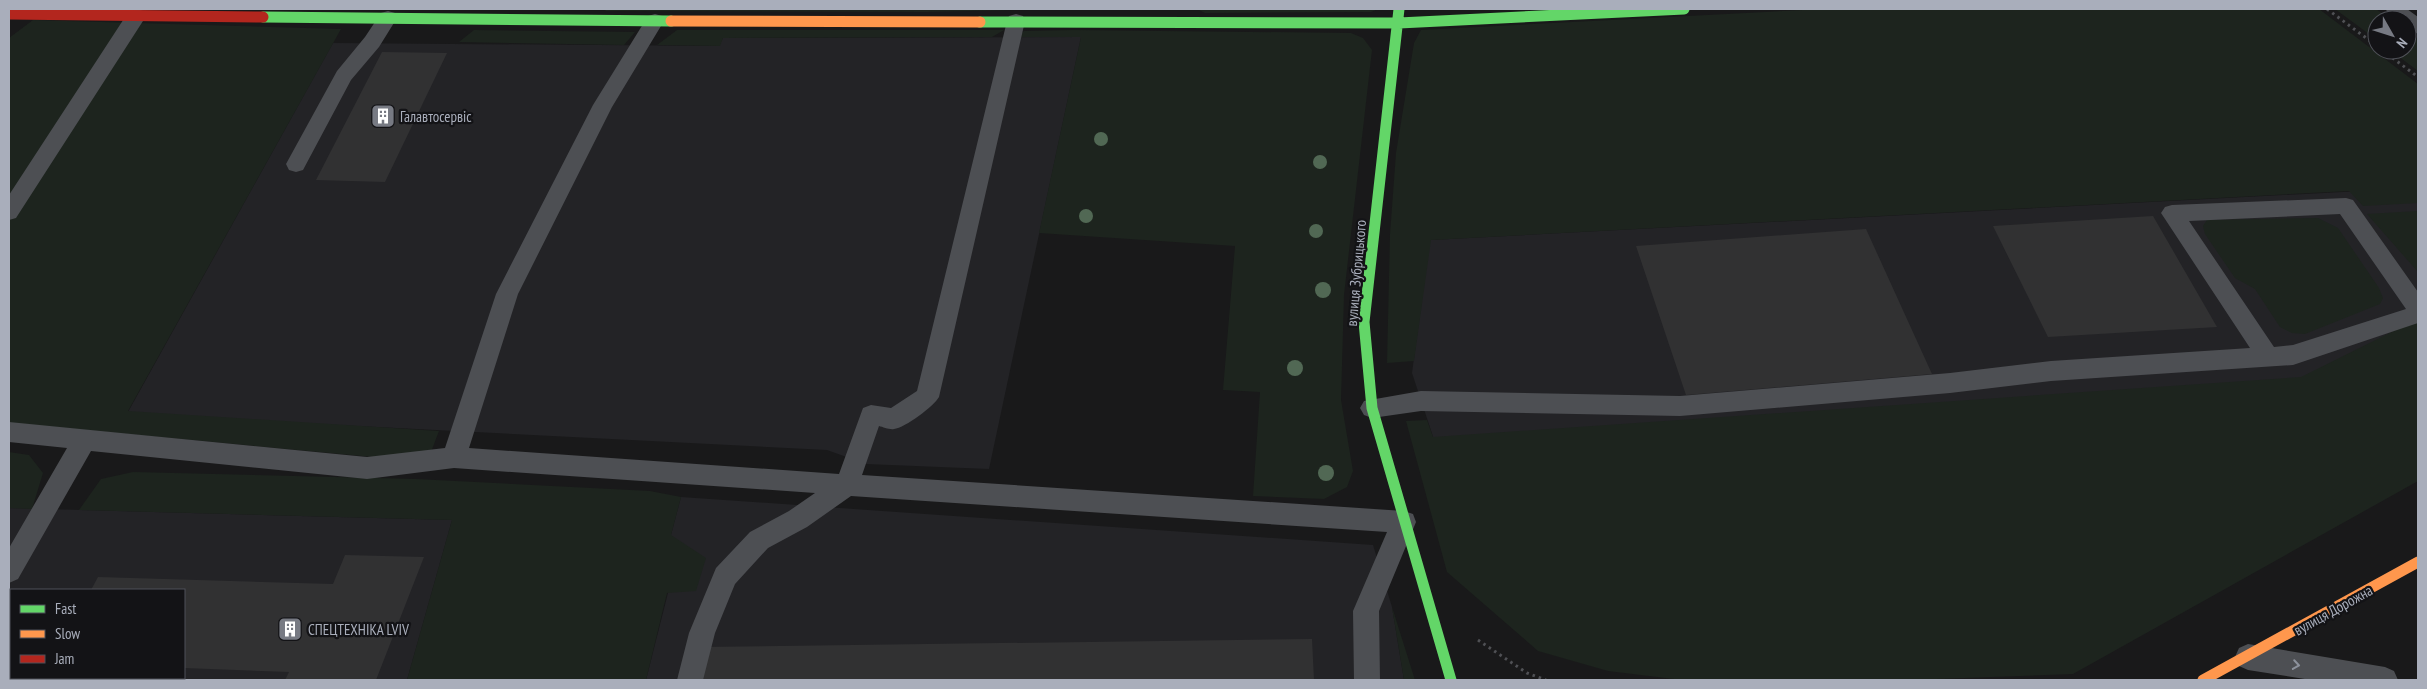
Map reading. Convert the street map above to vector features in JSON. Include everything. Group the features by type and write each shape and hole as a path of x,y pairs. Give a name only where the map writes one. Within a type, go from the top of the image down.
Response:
{"street":[{"name":"вулиця Зубрицького","path":"1399,9 1399,24 1364,322 1372,408 1451,680"},
{"path":"9,14 655,21 1399,24 1684,9"},
{"name":"вулиця Дорожна","path":"2203,680 2418,562"}],"lane":[{"path":"9,212 136,16"},
{"path":"296,164 344,76 372,42 388,18"},
{"path":"454,457 507,294 603,105 655,21"},
{"path":"690,680 702,633 724,576 759,540 798,519 846,485 871,415 894,419 927,397 1016,22"},
{"path":"2267,355 2172,213 2346,206 2418,310"},
{"path":"1372,408 1421,402 1680,406 1950,383 2051,371 2267,355 2293,355 2418,314"},
{"path":"9,432 367,468 454,457 1404,522 1366,611 1367,680"},
{"path":"9,571 84,440"},
{"path":"2248,657 2385,680"}],"path":[{"path":"2328,9 2367,38"},
{"path":"2395,60 2418,77"},
{"path":"1474,638 1527,673 1546,680"}],"shaded area":[{"path":"607,9 1056,9 926,12 605,11"},
{"path":"1197,9 1378,9 1371,12 1205,13"},
{"path":"1823,9 2319,9 2367,45 2367,60 2386,60 2418,84 2418,203 2363,206 2349,191 1431,240 1414,361 1387,363 1390,234 1396,153 1414,43 1421,30"},
{"path":"2335,9 2377,10 2367,10 2367,33"},
{"path":"33,20 341,29 128,411 439,431 431,452 373,457 9,423 9,38"},
{"path":"474,30 635,32 624,45 459,42"},
{"path":"677,30 1004,30 992,37 723,38 720,46 657,45"},
{"path":"1024,31 1351,33 1363,38 1372,50 1344,295 1341,400 1353,471 1347,487 1324,499 1253,496 1260,392 1223,390 1235,246 1039,233 1081,37 1017,37"},
{"path":"1081,37 989,469 866,464 827,450 277,422 128,412 333,43 719,46 723,38"},
{"path":"2417,39 2418,40 2418,71 2403,60 2417,60"},
{"path":"2418,188 2418,367 1463,527 1412,373 1430,240"},
{"path":"2418,211 2418,272 2367,214"},
{"path":"2318,218 2338,228 2379,288 2383,298 2380,304 2305,334 2292,333 2280,327 2255,289 2235,278 2205,234 2203,226 2207,220"},
{"path":"2418,319 2418,481 2073,674 1909,680 1682,680 1608,671 1538,651 1447,572 1406,421 1427,420 1433,437 2301,377"},
{"path":"9,452 29,455 43,473 32,509 9,508"},
{"path":"133,472 416,479 650,491 681,497 671,535 706,558 696,591 667,593 646,680 407,680 452,520 79,510 101,479"},
{"path":"681,497 1373,545 1392,607 1404,680 646,680 668,593 671,535"},
{"path":"9,508 452,520 407,680 9,680"},
{"path":"1392,607 1415,680 1404,680"}],"building":[{"name":"Галавтосервіс","path":"382,52 447,53 385,182 316,180"},
{"path":"2153,216 2217,327 2048,337 1993,226"},
{"path":"1866,229 1932,374 1686,395 1636,246"},
{"name":"СПЕЦТЕХНІКА LVIV","path":"345,555 424,557 376,680 285,680 289,672 185,668 185,589 92,589 98,577 333,584"},
{"path":"1312,639 1314,680 694,680 701,647"},
{"path":"44,679 136,679 135,680"}],"traffic: fast":[{"path":"1399,9 1364,322 1372,408 1451,680"},
{"path":"980,22 1399,23 1684,9"},
{"path":"263,17 671,21"}],"traffic: slow":[{"path":"671,21 980,22"},
{"path":"2203,680 2418,562"}],"traffic: jam":[{"path":"9,14 263,17"}],"place":[{"name":"Галавтосервіс","path":"383,116"},
{"name":"СПЕЦТЕХНІКА LVIV","path":"290,629"}]}
